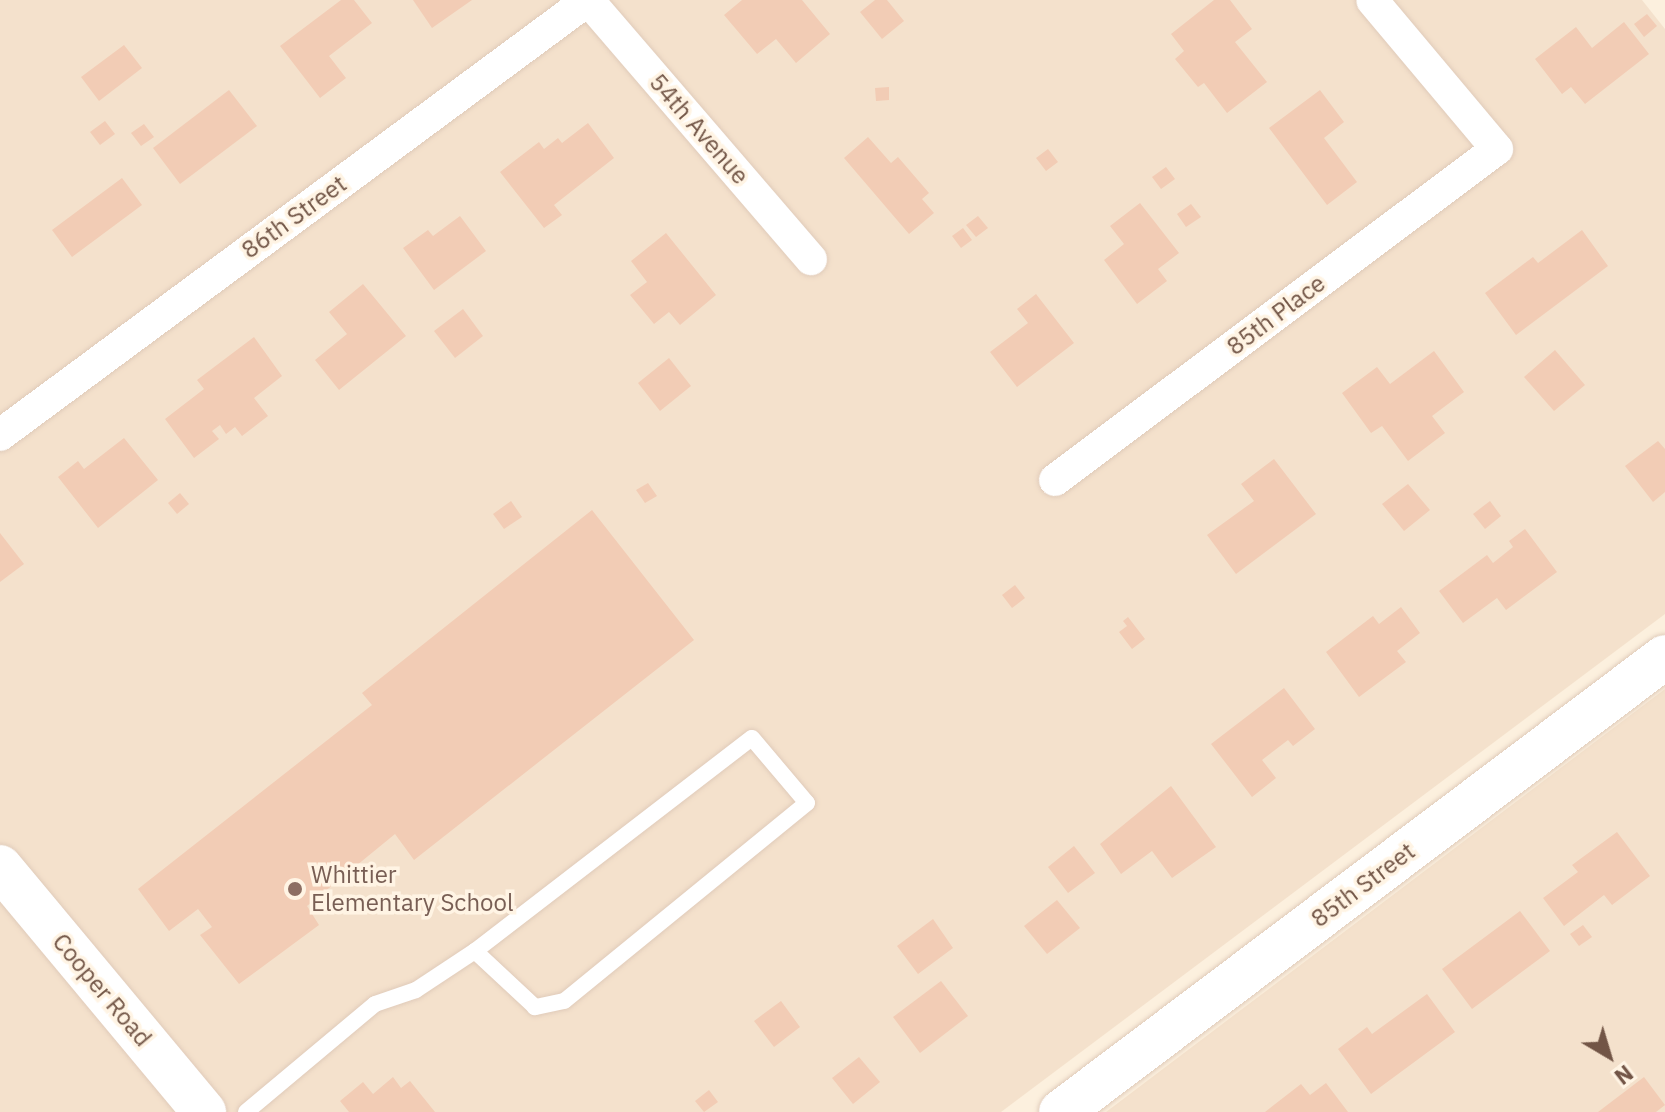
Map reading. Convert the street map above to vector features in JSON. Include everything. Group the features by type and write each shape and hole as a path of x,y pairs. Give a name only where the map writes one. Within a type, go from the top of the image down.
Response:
{"street":[{"name":"54th Avenue","path":"588,0 811,259"},
{"name":"86th Street","path":"0,435 588,0"},
{"name":"85th Place","path":"1055,480 1497,149 1372,0"},
{"name":"85th Street","path":"1061,1112 1665,657"},
{"name":"Cooper Road","path":"0,867 204,1112"}],"lane":[{"path":"246,1112 375,1004 416,990 475,951 752,738 807,803 564,1001 535,1007 475,951"}],"shaded area":[{"path":"0,0 1642,0 1665,29 1665,614 1001,1112 0,1112"},
{"path":"1665,689 1665,1112 1106,1112"}],"building":[{"path":"341,0 354,0 372,23 329,56 346,78 320,98 280,46"},
{"path":"413,0 472,0 432,28"},
{"path":"742,0 802,0 830,34 796,63 776,39 757,54 724,15"},
{"path":"875,0 887,0 904,21 882,39 860,12"},
{"path":"1214,0 1230,0 1252,29 1235,42 1267,82 1227,113 1204,83 1198,87 1175,59 1184,51 1171,34"},
{"path":"1647,14 1657,26 1644,37 1634,24"},
{"path":"1624,22 1649,54 1585,104 1571,87 1562,94 1535,59 1576,27 1592,48"},
{"path":"124,45 142,68 99,101 81,77"},
{"path":"889,87 889,100 876,101 875,88"},
{"path":"229,90 257,126 180,184 153,148"},
{"path":"1320,90 1344,122 1324,138 1357,182 1327,205 1269,128"},
{"path":"105,121 115,134 100,145 90,132"},
{"path":"588,123 614,158 554,205 562,215 544,228 500,172 539,142 544,149 558,138 562,143"},
{"path":"144,124 154,137 141,146 131,133"},
{"path":"868,137 891,163 898,157 929,193 922,199 934,213 909,234 844,158"},
{"path":"1048,149 1058,162 1046,171 1036,158"},
{"path":"1166,167 1175,179 1161,189 1152,177"},
{"path":"122,178 142,205 72,257 52,230"},
{"path":"1140,203 1179,253 1158,269 1167,281 1137,304 1104,260 1124,244 1110,226"},
{"path":"1191,204 1201,217 1186,227 1177,214"},
{"path":"460,216 486,251 434,290 403,248 428,230 433,236"},
{"path":"978,216 988,228 976,237 966,225"},
{"path":"963,228 972,240 961,248 952,236"},
{"path":"1582,230 1608,266 1516,335 1485,293 1533,257 1538,263"},
{"path":"666,233 716,295 680,325 669,312 654,324 630,295 647,282 631,261"},
{"path":"363,284 406,336 339,390 315,360 347,334 329,312"},
{"path":"1036,294 1074,343 1017,387 990,352 1028,323 1017,309"},
{"path":"463,309 483,336 455,358 434,331"},
{"path":"254,337 282,376 254,398 268,416 242,436 235,427 226,434 220,425 212,431 219,439 194,458 165,419 204,389 197,380"},
{"path":"1555,350 1585,385 1554,411 1524,377"},
{"path":"1434,351 1464,392 1432,416 1445,433 1408,461 1382,426 1371,433 1342,393 1377,367 1390,384"},
{"path":"669,358 691,386 660,411 638,383"},
{"path":"124,438 158,480 98,528 58,477 78,461 84,469"},
{"path":"1658,441 1665,449 1665,492 1653,502 1625,466"},
{"path":"1274,459 1316,514 1236,574 1207,535 1254,501 1241,484"},
{"path":"648,483 657,496 645,503 636,490"},
{"path":"1408,484 1430,510 1404,531 1382,504"},
{"path":"180,493 189,504 177,514 168,503"},
{"path":"511,501 522,517 504,529 493,514"},
{"path":"1490,501 1501,516 1485,529 1473,514"},
{"path":"592,510 694,640 414,860 395,834 307,906 319,925 239,984 200,935 212,927 198,909 169,931 138,889 372,705 362,693"},
{"path":"1525,529 1557,572 1506,610 1497,598 1463,623 1439,591 1487,555 1493,563 1513,547 1509,541"},
{"path":"0,533 24,564 0,582"},
{"path":"1015,585 1025,598 1012,608 1002,595"},
{"path":"1401,607 1420,633 1397,651 1406,662 1359,697 1326,652 1373,616 1379,624"},
{"path":"1128,617 1145,639 1132,649 1119,632 1127,626 1123,621"},
{"path":"1284,688 1315,729 1293,746 1288,740 1262,760 1276,778 1252,797 1211,744"},
{"path":"1171,786 1216,847 1172,878 1152,851 1121,874 1100,844"},
{"path":"1617,832 1650,876 1612,905 1604,895 1564,926 1543,898 1578,872 1572,865"},
{"path":"1074,846 1095,873 1068,893 1048,867"},
{"path":"1057,900 1080,928 1047,954 1024,926"},
{"path":"1520,911 1550,951 1472,1009 1442,969"},
{"path":"933,919 953,948 918,974 897,946"},
{"path":"1583,925 1592,937 1579,946 1570,934"},
{"path":"941,981 968,1016 920,1053 893,1017"},
{"path":"1427,994 1455,1032 1371,1094 1338,1049 1367,1027 1372,1034"},
{"path":"781,1001 800,1027 774,1047 754,1021"},
{"path":"859,1057 880,1082 853,1104 832,1078"},
{"path":"393,1077 401,1088 410,1081 435,1112 349,1112 340,1101 363,1082 373,1094"},
{"path":"1644,1077 1665,1105 1656,1112 1598,1112"},
{"path":"1326,1083 1348,1112 1265,1112 1301,1084 1310,1095"},
{"path":"709,1090 718,1102 704,1112 695,1101"}],"place":[{"name":"Whittier Elementary School","path":"295,889"}]}
